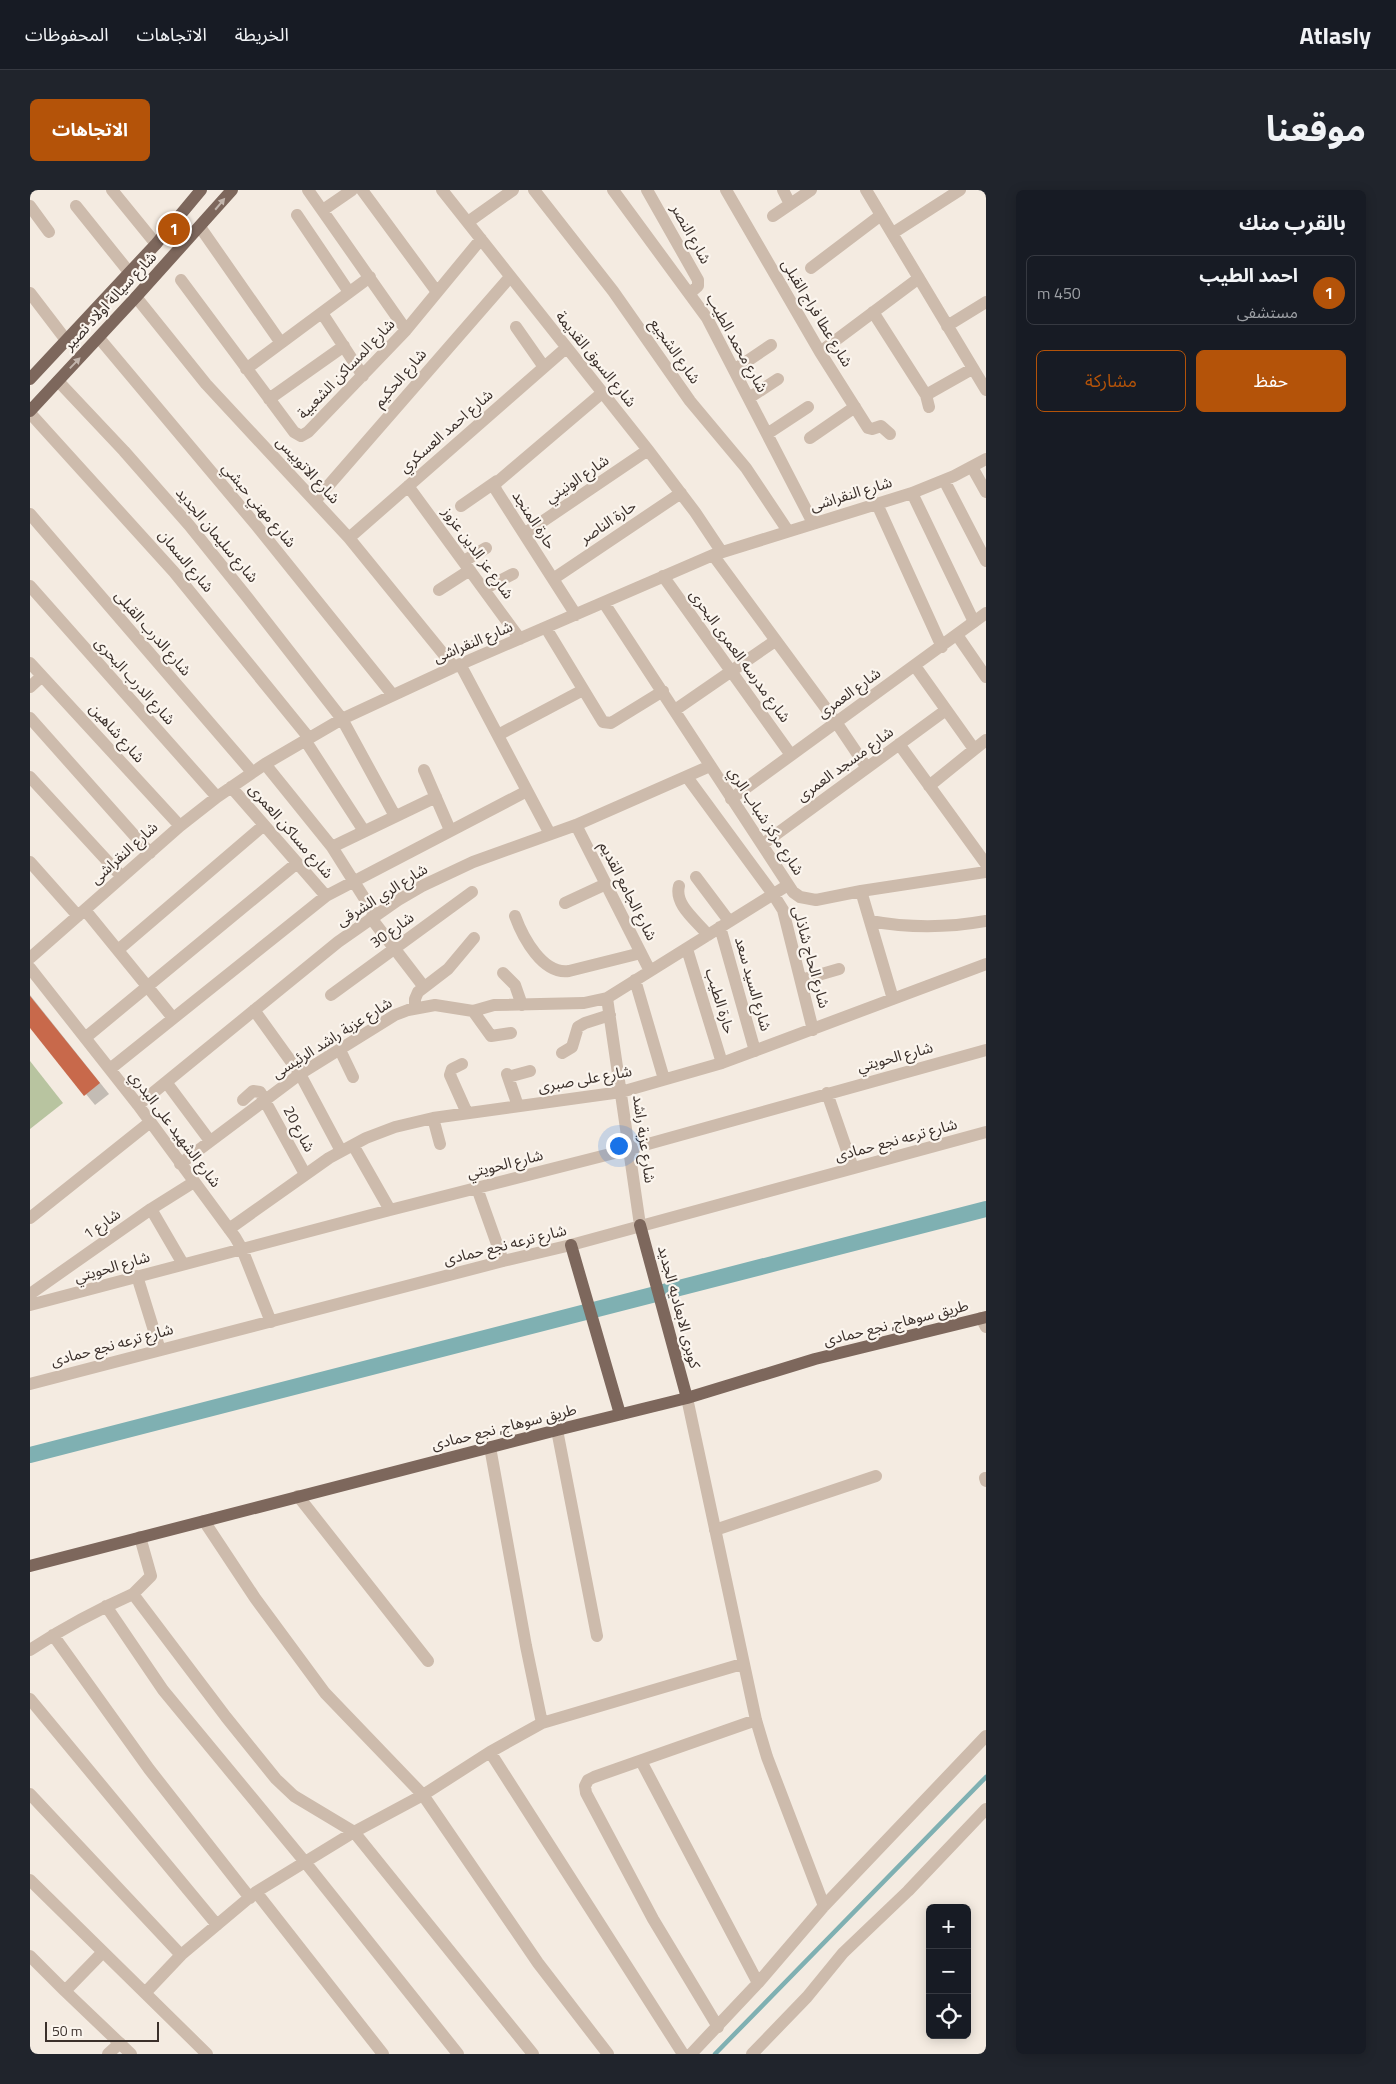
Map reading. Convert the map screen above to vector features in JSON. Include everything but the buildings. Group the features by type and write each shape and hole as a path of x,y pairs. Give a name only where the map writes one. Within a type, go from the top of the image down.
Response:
{"main road":[{"name":"شارع سيالة اولاد نصير","path":"30,379 156,244 201,190"},
{"name":"شارع سيالة اولاد نصير","path":"30,412 232,190"},
{"name":"كوبرى الابعاديه الجديد","path":"640,1225 687,1398"},
{"path":"571,1245 620,1414"},
{"name":"طريق سوهاج, نجع حمادى","path":"30,1566 687,1398 815,1360 984,1321"}],"street":[{"path":"112,190 156,244"},
{"path":"308,190 406,330"},
{"path":"322,210 352,190"},
{"path":"362,190 437,292"},
{"name":"شارع السوق القديمة","path":"442,190 681,493 717,553 775,641 836,722 867,768"},
{"path":"468,222 513,190"},
{"name":"شارع الشجيع","path":"534,190 613,291 690,401 746,468 788,531"},
{"name":"شارع محمد الطيب","path":"613,190 707,318 813,523"},
{"name":"شارع النصر","path":"648,190 698,280 698,286 690,293"},
{"name":"شارع عطا فراج القبلى","path":"726,190 854,407 870,429 880,426 890,434"},
{"path":"783,190 790,204"},
{"path":"773,216 811,190"},
{"path":"866,190 986,390"},
{"path":"893,233 960,190"},
{"path":"30,206 49,232"},
{"path":"76,206 129,272"},
{"path":"297,215 349,292"},
{"path":"811,268 881,215"},
{"path":"200,227 281,342"},
{"name":"شارع المساكن الشعبية","path":"181,280 294,432 301,436 308,432 406,330 481,239"},
{"path":"246,369 370,277"},
{"name":"شارع الحكيم","path":"315,501 510,277"},
{"path":"820,352 919,278"},
{"path":"30,293 66,340"},
{"name":"شارع الاتوبيس","path":"136,297 206,384 349,538 457,666 498,735 550,834"},
{"path":"948,326 986,302"},
{"path":"873,312 928,401 972,369"},
{"path":"322,313 363,376"},
{"path":"516,327 544,367"},
{"name":"شارع مهني حبشي","path":"99,338 284,560 392,694"},
{"path":"734,370 771,345"},
{"path":"269,399 344,346"},
{"name":"شارع احمد العسكري","path":"349,538 566,348"},
{"path":"749,398 778,379"},
{"name":"شارع سليمان الجديد","path":"58,381 124,451 189,525 342,720 395,816"},
{"name":"حارة المنجد","path":"576,615 496,490 495,484 602,393"},
{"path":"768,434 808,407"},
{"path":"810,438 854,407"},
{"name":"شارع السمان","path":"30,412 174,572 307,739 364,832"},
{"name":"شارع الونيني","path":"524,534 648,450"},
{"name":"شارع النقراشى","path":"30,958 180,826 217,797 252,772 342,720 392,694 717,553 912,493 944,480 986,459"},
{"path":"972,467 986,492"},
{"path":"944,480 986,561"},
{"path":"461,506 497,481"},
{"name":"شارع عز الدين عزوز","path":"408,486 520,639"},
{"name":"حارة الناصر","path":"553,579 681,493"},
{"path":"912,493 974,622"},
{"path":"877,504 942,647"},
{"name":"شارع الدرب القبلى","path":"30,514 252,772"},
{"path":"438,590 486,548"},
{"path":"484,589 513,574"},
{"name":"شارع مدرسه العمرى البحرى","path":"663,576 790,755"},
{"name":"شارع الدرب البحرى","path":"30,586 217,797"},
{"name":"شارع مركز شباب الري","path":"604,603 788,885 800,897 816,900 861,891 986,872"},
{"name":"شارع العمرى","path":"732,799 986,613"},
{"path":"546,628 599,719 607,723 615,721 662,691"},
{"path":"957,635 986,677"},
{"path":"675,710 775,641"},
{"name":"شارع شاهين","path":"30,662 180,826"},
{"path":"915,666 974,749"},
{"path":"30,687 42,676"},
{"path":"498,735 582,690"},
{"name":"شارع مسجد العمرى","path":"763,844 946,710"},
{"path":"30,718 150,853"},
{"path":"929,786 986,740"},
{"path":"899,744 986,864"},
{"path":"265,764 332,847 394,949 424,987"},
{"name":"شارع الري الشرقى","path":"138,1105 338,942 422,886 447,873 498,852 576,825 710,766"},
{"path":"424,770 450,830"},
{"path":"30,777 122,877"},
{"name":"شارع الحاج شاذلى","path":"687,777 773,894 786,922 813,1030"},
{"name":"شارع مساكن العمرى","path":"231,787 326,896"},
{"path":"110,1069 326,896 527,791"},
{"path":"332,847 436,797"},
{"path":"118,950 264,825"},
{"name":"شارع الجامع القديم","path":"576,825 650,971"},
{"path":"30,862 118,950 173,1018"},
{"path":"85,1038 297,863"},
{"path":"696,877 724,924"},
{"path":"565,903 606,884"},
{"name":"شارع عزبة راشد الرئيسى","path":"180,1164 300,1074 395,1015 415,1008 435,1005 473,1011 494,1005 584,1003 607,998 788,885"},
{"path":"679,886 677,896 680,903 708,935"},
{"path":"861,891 893,999"},
{"name":"شارع 30","path":"331,995 472,892"},
{"path":"515,916 522,934 551,969 569,971 641,953"},
{"path":"870,921 919,927 986,921"},
{"name":"شارع السيد سعد","path":"724,924 755,1051"},
{"path":"415,1008 416,995 448,969 474,938"},
{"name":"حارة الطيب","path":"687,949 722,1063"},
{"name":"شارع على صبرى","path":"229,1229 305,1174 347,1148 395,1127 433,1118 621,1092 722,1063 986,964"},
{"name":"شارع الشهيد على البدري","path":"30,968 138,1105 229,1229 242,1249 271,1322"},
{"path":"801,980 839,969"},
{"path":"503,973 515,985 522,1005"},
{"path":"635,980 664,1079"},
{"name":"شارع عزبة راشد","path":"607,998 640,1225"},
{"path":"254,1010 300,1074 347,1148 390,1210"},
{"path":"473,1011 491,1036 511,1033"},
{"path":"562,1053 572,1046 578,1027 610,1015"},
{"path":"340,1050 352,1077"},
{"name":"شارع الحويتي","path":"30,1306 137,1276 630,1149 986,1050"},
{"path":"462,1064 452,1069 450,1075 467,1113"},
{"path":"518,1106 508,1075 530,1071"},
{"path":"166,1082 210,1141"},
{"path":"243,1100 256,1091 265,1099"},
{"path":"827,1093 853,1168"},
{"name":"شارع 20","path":"265,1099 305,1174"},
{"path":"433,1118 440,1144"},
{"path":"30,1218 149,1122"},
{"name":"شارع ترعه نجع حمادى","path":"30,1384 571,1245 986,1132"},
{"name":"شارع 1","path":"30,1294 151,1209 194,1182"},
{"path":"477,1188 504,1261"},
{"path":"151,1209 183,1264"},
{"path":"137,1276 160,1350"},
{"path":"687,1398 742,1664 756,1720 767,1757 824,1906"},
{"path":"557,1430 597,1636"},
{"path":"490,1447 542,1724"},
{"path":"715,1530 876,1476"},
{"path":"298,1496 428,1661"},
{"path":"204,1520 255,1598 325,1693 423,1795 538,1963 608,2054"},
{"path":"30,1650 106,1606 133,1594 151,1576 140,1537"},
{"path":"133,1594 226,1717 276,1779 294,1796 354,1832 533,2054"},
{"path":"106,1606 163,1690 305,1862 458,2054"},
{"path":"53,1635 149,1769 383,2054"},
{"path":"145,1993 181,1955 253,1895 354,1832 423,1795 490,1752 542,1724 742,1664"},
{"path":"30,1699 217,1925"},
{"path":"718,2027 653,1919 586,1793 585,1786 588,1780 756,1720"},
{"path":"691,2054 758,1983 824,1906 986,1736"},
{"path":"490,1752 683,2054"},
{"path":"641,1761 758,1983"},
{"path":"30,1794 181,1955"},
{"path":"752,2054 807,1997 844,1954 908,1891 986,1809"},
{"path":"30,1880 207,2054"},
{"path":"65,1991 102,1952"},
{"path":"30,1956 131,2054"},
{"path":"108,2054 120,2043"}],"green space":[{"path":"30,1061 63,1103 30,1129"}],"waterway":[{"path":"30,1455 986,1209"},
{"path":"715,2054 986,1777"}],"place":[{"name":"احمد الطيب","path":"174,229"}]}
